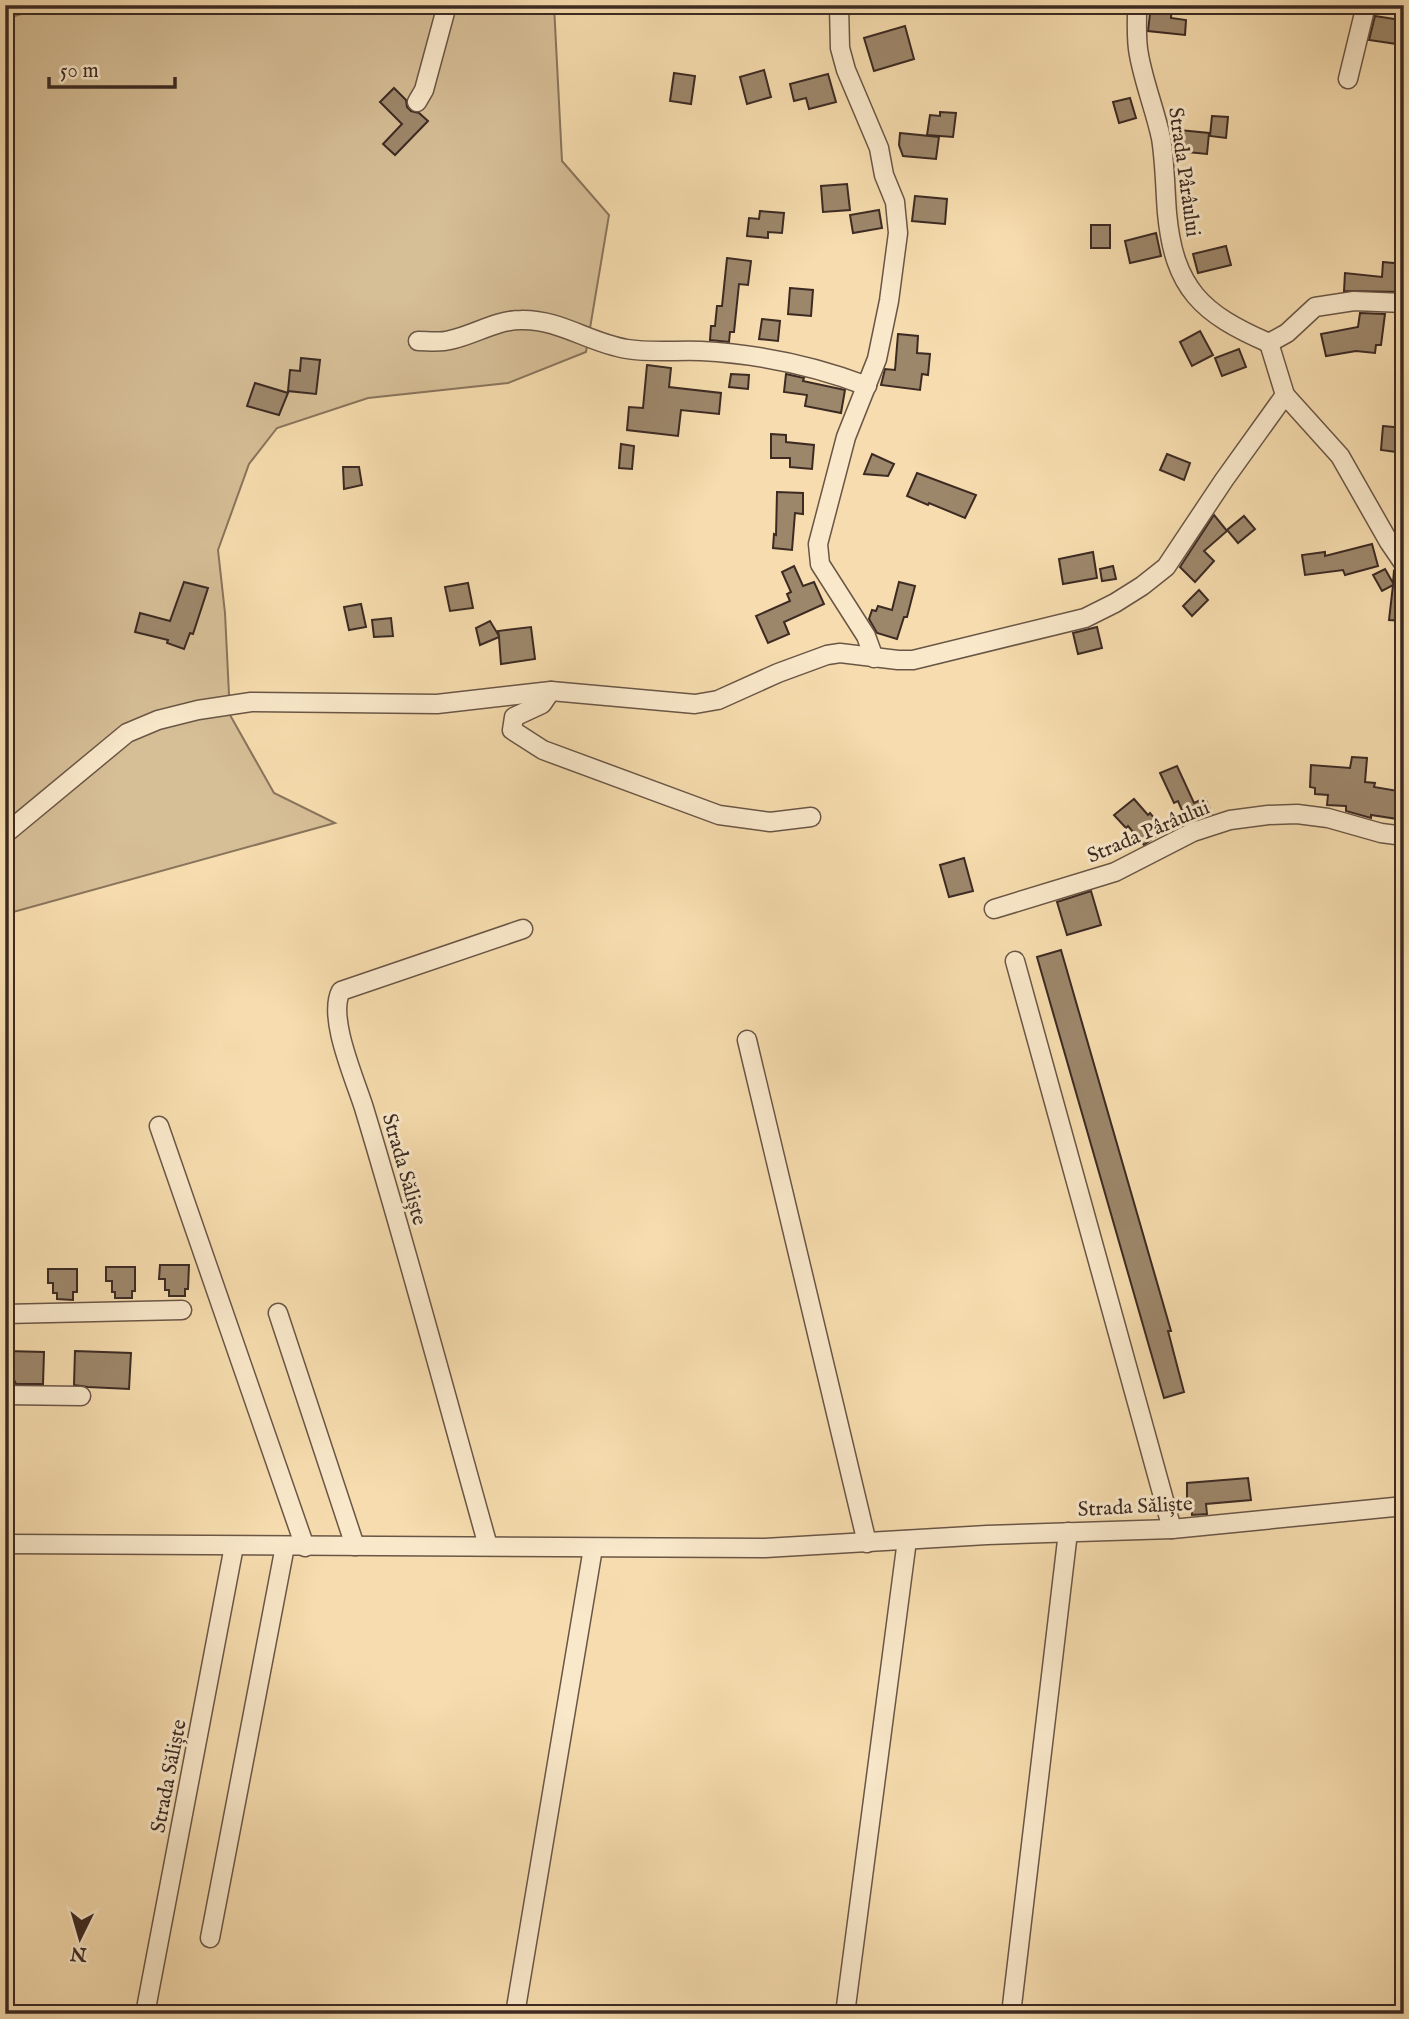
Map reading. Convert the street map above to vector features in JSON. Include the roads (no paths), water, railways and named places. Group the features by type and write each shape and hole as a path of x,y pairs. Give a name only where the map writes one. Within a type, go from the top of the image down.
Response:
{"street":[{"path":"417,102 427,82 447,5"},
{"path":"839,5 840,48 846,70 879,148 884,175 895,202 898,233 889,301 877,359 846,437 818,544 820,564 866,636 874,658"},
{"name":"Strada Pârâului","path":"1139,5 1139,54 1161,141 1167,217 1174,251 1185,283 1199,302 1218,318 1269,343"},
{"path":"1348,79 1366,5"},
{"path":"1404,303 1354,301 1315,307 1287,332 1269,343 1285,396 1340,456 1404,564"},
{"path":"418,341 447,341 497,324 518,320 546,321 593,341 629,350 735,354 811,368 867,386"},
{"path":"5,834 127,733 158,720 198,710 251,702 437,704 551,691 681,704 709,703 827,654 913,660 1086,618 1124,598 1166,567 1285,396"},
{"path":"551,691 542,705 514,717 511,723 512,730 543,750 719,815 771,822 811,817"},
{"name":"Strada Pârâului","path":"994,909 1115,872 1192,832 1230,820 1297,814 1328,818 1381,833 1404,836"},
{"name":"Strada Săliște","path":"488,1546 369,1124 339,1029 336,1009 341,991 523,929"},
{"path":"1015,961 1172,1529"},
{"path":"747,1040 867,1543"},
{"path":"159,1126 305,1546"},
{"path":"5,1314 182,1310"},
{"path":"278,1313 355,1546"},
{"path":"5,1395 81,1396"},
{"name":"Strada Săliște","path":"5,1544 765,1548 1172,1529 1404,1506"},
{"path":"1010,2014 1068,1532"},
{"path":"845,2014 907,1540"},
{"name":"Strada Săliște","path":"145,2014 234,1546"},
{"path":"211,1938 285,1546"},
{"path":"515,2014 593,1548"}]}
